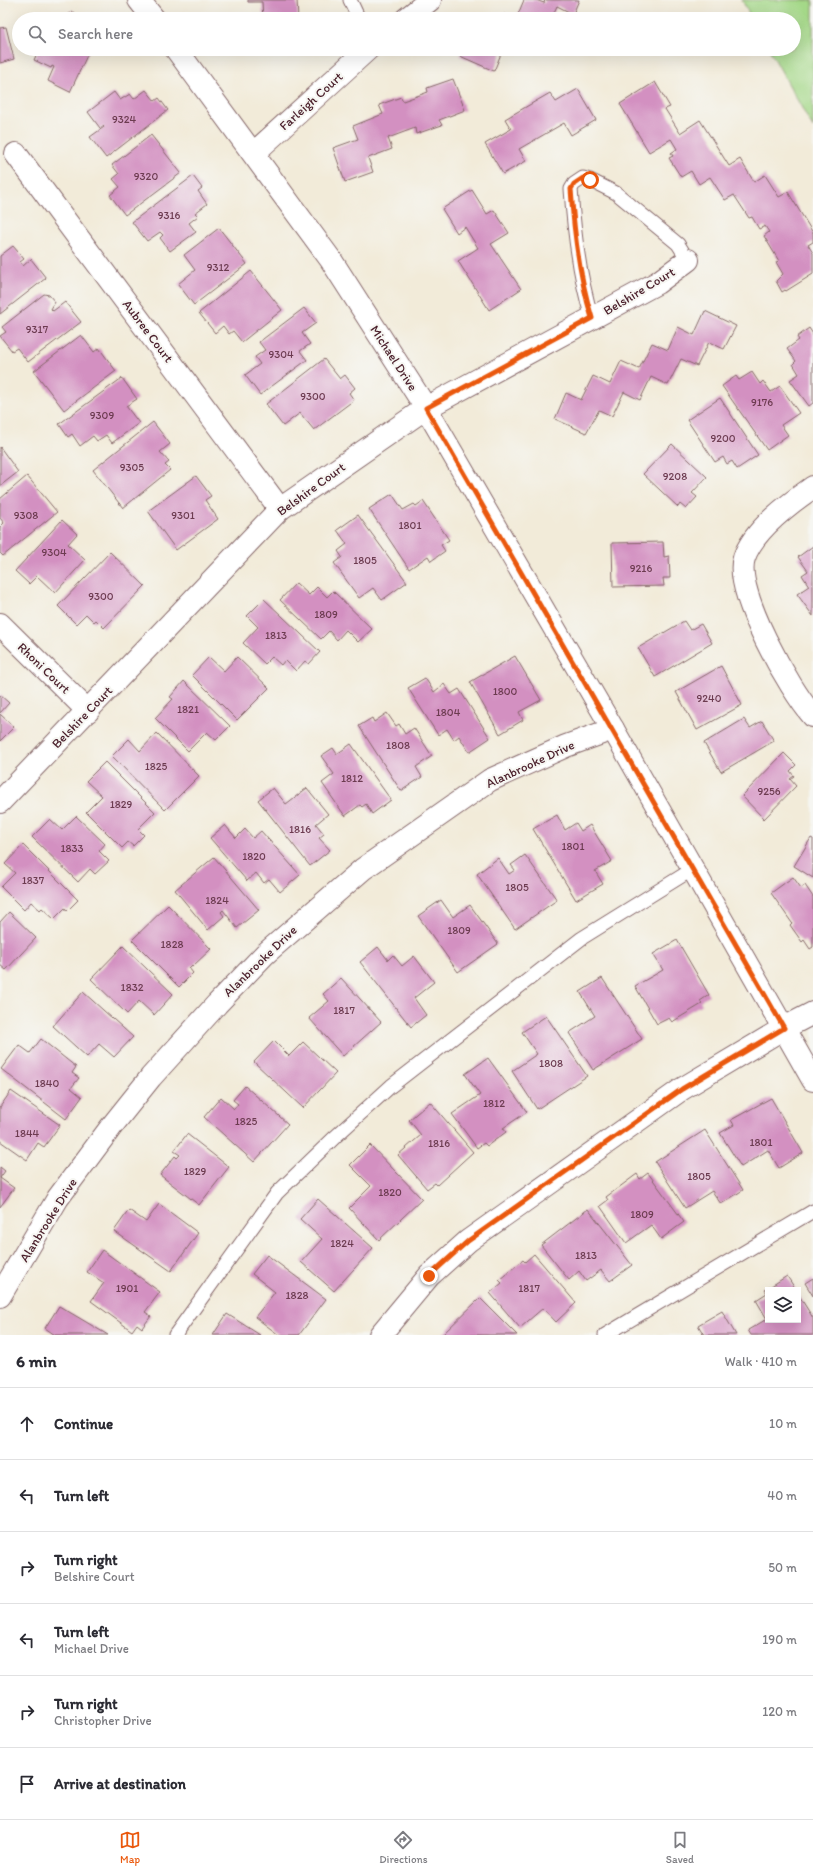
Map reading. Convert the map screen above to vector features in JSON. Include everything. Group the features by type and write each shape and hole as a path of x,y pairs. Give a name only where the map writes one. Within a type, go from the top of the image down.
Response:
{"street":[{"path":"140,0 149,12"},
{"path":"415,12 430,0"},
{"name":"Michael Drive","path":"181,56 254,153 331,260 426,408 613,729 813,1080"},
{"name":"Farleigh Court","path":"254,153 360,56"},
{"name":"Aubree Court","path":"16,154 280,509"},
{"name":"Belshire Court","path":"0,802 280,509 426,408 657,283 688,260"},
{"path":"813,487 797,498 757,534 743,558 743,582 769,648 805,707 813,716"},
{"name":"Rhoni Court","path":"0,624 88,711"},
{"name":"Alanbrooke Drive","path":"0,1296 58,1198 111,1127 151,1077 216,1004 265,954 363,869 490,780 566,746 613,729"},
{"path":"380,1335 429,1276 468,1241 682,1089 784,1028 813,1014"}],"lane":[{"path":"350,0 356,12"},
{"path":"592,318 584,291 575,243 571,189 574,184 583,178 616,193 678,244 688,260"},
{"path":"175,1335 278,1194 335,1137 391,1086 582,938 693,869"},
{"path":"605,1335 813,1212"}],"green space":[{"path":"742,0 813,0 813,128 773,56 801,56 801,12 748,12"}],"building":[{"path":"248,0 297,0 298,12 263,12 262,2 248,2"},
{"path":"524,0 536,0 544,3 545,0 579,0 574,12 569,12 557,6 554,12 519,12"},
{"path":"6,27 12,56 14,59 0,63 0,28"},
{"path":"36,56 87,56 70,92 48,81 54,67 52,66 51,68 34,60"},
{"path":"460,56 500,56 494,71"},
{"path":"453,79 465,110 439,120 442,125 416,134 415,128 388,138 392,149 368,158 373,172 345,182 333,148 358,139 353,126 383,114 379,105 401,97 403,101 428,92 427,88"},
{"path":"655,82 670,107 665,109 680,133 700,120 729,166 740,159 754,182 765,175 779,197 788,192 813,233 813,242 808,245 813,253 813,274 782,292 776,281 783,274 776,262 779,261 764,236 769,232 765,226 759,229 752,217 749,218 734,195 725,200 710,177 699,184 691,171 681,177 669,158 673,156 671,153 677,149 671,139 649,152 620,104"},
{"path":"578,89 596,120 571,135 564,123 519,149 526,161 503,174 485,144 511,129 505,119 550,93 556,102"},
{"path":"146,90 155,101 159,98 168,110 106,158 90,137 104,127 103,126 100,128 88,112 114,92 120,100 130,94 134,99"},
{"path":"151,135 181,173 125,215 110,195 120,187 113,179 119,174 112,165"},
{"path":"193,176 202,188 198,191 207,204 195,213 198,216 189,223 196,232 170,251 160,238 163,235 160,232 147,241 132,222"},
{"path":"472,190 487,214 494,210 509,233 491,244 521,289 489,310 458,261 478,248 465,227 457,233 442,209"},
{"path":"219,228 247,264 194,305 178,284 195,270 184,255"},
{"path":"13,246 24,259 20,262 23,266 31,259 46,278 0,314 0,256"},
{"path":"251,271 282,310 242,342 233,331 229,334 223,326 215,333 199,313"},
{"path":"44,294 49,295 55,302 51,309 53,311 65,302 81,322 28,362 17,348 12,351 0,336 6,332 2,327"},
{"path":"304,308 316,323 302,333 310,344 300,351 307,360 260,395 245,375 260,364 255,357 265,350 259,342"},
{"path":"705,311 736,326 724,349 709,342 697,366 681,359 668,385 651,377 640,400 624,392 612,416 599,410 586,433 555,419 566,393 581,400 593,376 610,384 621,361 639,369 652,343 668,350 678,327 694,335"},
{"path":"809,328 813,334 813,403 809,406 790,380 799,374 793,364 796,361 787,349 799,340 797,337"},
{"path":"81,335 94,352 99,348 116,371 64,410 34,371"},
{"path":"324,359 340,379 345,375 355,388 349,393 354,400 314,430 300,413 283,426 266,404"},
{"path":"752,372 760,384 763,381 771,392 780,386 799,413 781,425 788,435 767,450 722,386 736,376 739,380"},
{"path":"122,378 137,399 126,406 139,423 112,443 106,435 97,441 93,436 80,446 72,434 68,437 59,424"},
{"path":"720,398 758,455 737,469 732,461 727,464 723,457 715,462 687,420"},
{"path":"153,422 170,444 160,452 169,462 165,465 170,470 123,508 93,470"},
{"path":"672,444 707,477 692,493 697,497 686,509 680,504 678,507 643,474"},
{"path":"0,447 18,472 0,486"},
{"path":"27,476 57,512 3,556 0,553 0,527 4,523 0,518 0,499"},
{"path":"196,476 211,496 205,500 218,519 176,550 148,511"},
{"path":"392,494 403,510 414,504 416,506 423,501 449,540 441,545 445,551 431,561 428,556 409,569 369,509"},
{"path":"358,515 407,582 382,600 373,588 359,598 334,563 342,557 338,551 347,544 337,530"},
{"path":"62,520 77,534 68,544 85,560 55,593 37,576 29,584 15,571"},
{"path":"663,542 664,557 669,556 670,578 663,578 664,586 613,587 612,543"},
{"path":"813,546 813,616 797,594 809,586 802,575 808,571 798,557"},
{"path":"110,552 145,586 104,628 96,620 94,622 86,614 76,624 58,606"},
{"path":"296,583 309,595 317,587 327,597 333,591 372,629 358,642 346,630 337,640 329,631 321,639 280,600"},
{"path":"264,599 320,652 309,664 305,661 296,671 285,660 281,665 272,657 265,664 243,643 258,627 247,616"},
{"path":"684,621 690,630 701,624 712,643 655,677 638,648"},
{"path":"515,656 541,700 519,712 523,720 500,734 470,682"},
{"path":"209,657 224,671 237,657 269,688 237,720 192,675"},
{"path":"721,666 742,705 697,730 676,692"},
{"path":"425,678 434,692 444,684 451,694 459,689 490,738 469,752 459,736 454,740 447,729 438,735 408,688"},
{"path":"184,681 230,726 216,740 207,732 188,751 155,718 173,699 170,697"},
{"path":"0,695 9,703 0,713"},
{"path":"387,713 396,726 399,724 405,734 414,728 432,756 416,767 422,777 401,791 359,726 372,718 374,722"},
{"path":"0,714 14,727 0,741"},
{"path":"744,719 750,728 762,721 774,741 721,772 704,743"},
{"path":"157,733 199,776 165,810 112,756 129,739 140,751"},
{"path":"351,744 391,800 372,814 366,804 362,807 360,805 345,816 322,783 334,774 321,756 333,748 337,754"},
{"path":"784,753 796,765 790,771 794,776 790,779 796,786 764,819 742,796"},
{"path":"105,762 155,812 138,829 144,835 133,846 128,842 122,848 86,812 102,796 86,781"},
{"path":"273,788 286,804 307,788 328,814 316,824 324,834 319,838 330,850 310,866 258,800"},
{"path":"557,815 565,830 576,823 581,831 590,825 612,861 595,871 603,884 576,900 533,829"},
{"path":"76,816 105,844 99,851 109,861 95,874 90,869 78,882 32,837 50,819 62,830"},
{"path":"225,825 236,838 245,829 253,838 261,831 300,875 280,892 269,879 264,883 256,873 247,881 210,838"},
{"path":"811,838 813,839 813,878 794,866"},
{"path":"23,845 78,900 67,911 65,908 54,919 42,908 40,910 31,902 24,910 1,887 15,873 5,864"},
{"path":"525,855 557,900 515,929 477,874 498,858 509,874 515,870 511,865"},
{"path":"214,857 259,910 237,928 223,910 221,912 224,916 208,930 175,890"},
{"path":"793,877 801,888 805,885 813,897 813,947 810,949 804,940 802,942 790,925 792,923 771,893"},
{"path":"441,900 453,917 470,905 498,944 458,972 418,916"},
{"path":"168,905 211,949 189,968 193,973 179,987 132,940"},
{"path":"9,912 36,938 6,970 0,965 0,922"},
{"path":"677,940 709,995 700,1001 702,1004 672,1022 669,1018 657,1024 635,986 663,970 653,954"},
{"path":"123,946 173,994 154,1015 139,1001 127,1014 91,979"},
{"path":"378,947 388,960 393,955 402,966 414,956 434,982 414,998 426,1015 411,1027 360,962"},
{"path":"341,978 381,1022 343,1056 309,1018 329,1001 323,994"},
{"path":"602,978 642,1039 593,1070 569,1033 595,1016 580,992"},
{"path":"83,992 133,1037 114,1057 99,1044 87,1057 53,1026"},
{"path":"546,1016 587,1076 537,1109 512,1071 537,1054 522,1032"},
{"path":"41,1039 76,1067 72,1073 79,1078 71,1088 82,1097 66,1119 1,1069 19,1045 30,1053"},
{"path":"274,1041 289,1056 303,1042 336,1073 303,1108 254,1062"},
{"path":"488,1058 527,1112 503,1128 506,1132 487,1146 484,1143 477,1148 452,1114 480,1095 465,1074"},
{"path":"245,1086 288,1124 254,1162 204,1117 221,1097 234,1109 238,1104 233,1100"},
{"path":"11,1091 60,1125 44,1147 38,1143 27,1160 0,1141 0,1107"},
{"path":"771,1098 803,1153 779,1168 768,1150 741,1167 720,1133 734,1125 731,1120"},
{"path":"430,1102 473,1152 437,1185 435,1183 427,1189 398,1155 421,1135 409,1120"},
{"path":"705,1130 743,1190 721,1204 712,1191 685,1208 655,1162"},
{"path":"187,1134 229,1167 199,1205 160,1175 175,1156 177,1158 180,1155 174,1151"},
{"path":"370,1145 422,1199 379,1240 349,1208 371,1186 350,1165"},
{"path":"0,1167 5,1171 0,1178"},
{"path":"648,1173 684,1222 661,1239 651,1225 626,1243 600,1206 608,1200 606,1197 637,1174 640,1179"},
{"path":"0,1178 14,1188 0,1207"},
{"path":"318,1199 373,1248 334,1291 301,1262 322,1239 300,1219"},
{"path":"159,1204 198,1233 171,1271 114,1231 129,1210 146,1222"},
{"path":"588,1209 632,1265 610,1281 601,1270 586,1281 579,1271 569,1280 541,1245"},
{"path":"102,1250 160,1292 145,1312 151,1316 142,1328 137,1324 132,1331 91,1301 104,1283 87,1272"},
{"path":"534,1254 576,1303 556,1322 543,1308 520,1328 490,1293 502,1283 499,1280 523,1260 525,1262"},
{"path":"267,1255 326,1299 299,1335 279,1335 255,1317 275,1292 252,1274"},
{"path":"787,1276 794,1287 770,1287"},
{"path":"813,1278 813,1296 805,1283"},
{"path":"765,1294 765,1316 756,1300"},
{"path":"480,1298 517,1335 442,1335"},
{"path":"801,1299 813,1318 813,1335 751,1335 748,1330 765,1320 765,1323 801,1323"},
{"path":"59,1306 108,1335 55,1335 45,1328"},
{"path":"722,1311 736,1335 704,1335 698,1325"},
{"path":"227,1314 260,1335 213,1335"}],"route":[{"path":"429,1276 468,1241 682,1089 784,1028 613,729 426,408 592,318 584,291 575,243 571,189 574,184 583,178 590,180"}]}
